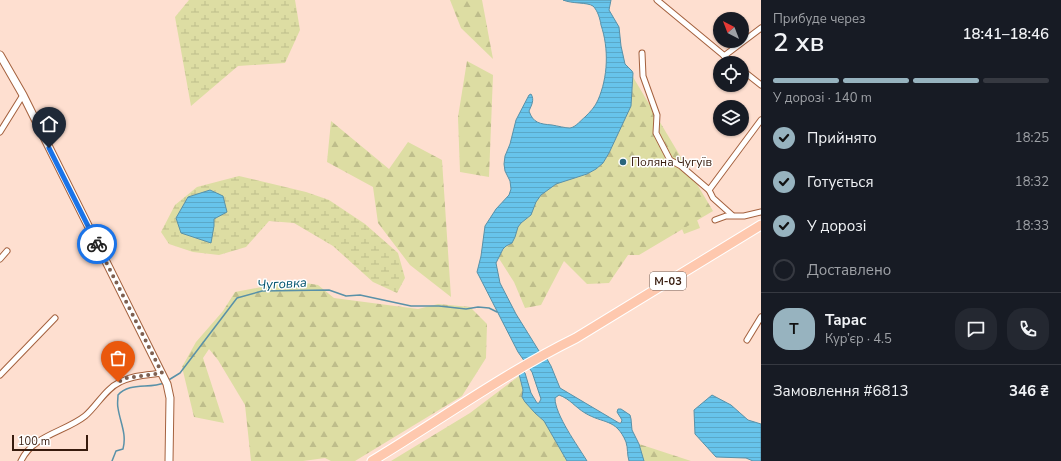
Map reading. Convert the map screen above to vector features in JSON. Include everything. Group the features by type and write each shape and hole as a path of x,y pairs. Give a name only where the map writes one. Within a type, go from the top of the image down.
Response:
{"highway":[{"name":"М-03","path":"372,461 518,370 576,338 761,225"}],"main road":[{"path":"0,55 23,95 165,379 170,398 169,461"}],"street":[{"path":"658,0 724,56 761,28"},
{"path":"642,53 643,76 657,115 656,133 670,160 681,166 709,190 713,198 732,215"},
{"path":"749,76 761,85"},
{"path":"0,132 23,95"},
{"path":"709,190 761,120"},
{"path":"715,220 726,216 744,216 761,212"},
{"path":"0,259 8,251"},
{"path":"0,375 56,318"},
{"path":"747,340 761,318"},
{"path":"21,461 29,448 36,443 84,417 118,382 127,378 165,379"}],"green space":[{"path":"189,0 295,0 300,30 285,63 238,66 191,106 175,17"},
{"path":"450,0 482,0 493,59 461,28"},
{"path":"467,61 493,75 489,177 460,172 458,117"},
{"path":"633,77 713,211 639,255 628,255 609,283 587,284 564,261 541,305 525,308 514,282 498,257 506,246 509,245 521,223 531,215 536,202 541,195 556,184 587,174 603,163 631,106"},
{"path":"331,121 389,169 408,142 442,160 451,297 410,265 378,223 373,187 327,162"},
{"path":"239,176 306,192 329,200 365,224 398,253 405,278 397,293 373,282 333,246 294,223 269,221 246,247 219,255 193,252 169,244 161,232 175,205 197,187"},
{"path":"689,199 700,228 684,234 673,206"},
{"path":"293,281 318,285 334,298 418,309 438,304 470,307 487,324 486,358 462,396 355,461 331,461 325,458 303,461 251,461 245,405 218,360 209,349 203,358 224,423 194,417 182,367 196,342 223,311 235,292"},
{"path":"519,376 523,390 522,397 535,413 544,421 567,461 391,461 470,413"},
{"path":"639,444 691,461 644,461"}],"water":[{"path":"563,0 611,0 609,10 619,27 625,64 633,73 631,106 603,163 587,174 556,184 541,195 536,202 531,215 518,227 512,243 503,249 496,263 500,283 516,314 539,351 547,359 551,366 560,388 619,423 621,423 622,420 617,412 618,409 621,409 630,415 632,430 639,444 644,461 629,461 626,442 622,434 613,425 585,413 559,395 555,398 559,413 587,461 567,461 544,421 535,413 522,397 523,390 519,374 524,372 531,393 537,403 539,403 541,399 532,372 518,352 477,272 485,226 496,209 509,195 511,189 510,181 505,171 505,156 510,144 516,120 529,95 531,94 533,98 529,111 535,120 544,124 570,128 585,117 597,103 604,82 606,53 604,34 595,8 583,3"},
{"path":"210,190 223,196 227,212 214,219 211,243 181,233 176,218 188,197"},
{"path":"712,395 731,405 748,420 761,424 761,461 753,461 746,458 716,457 695,434 694,410"}],"waterway":[{"name":"Чуговка","path":"167,381 180,373 237,298 262,291 329,290 346,296 360,295 411,306 439,306 466,309 478,307 489,308 497,312"},
{"name":"Чуговка","path":"112,461 116,451 123,449 124,444 124,433 118,406 118,395 128,388 164,383"}],"way so far":[{"path":"97,244 162,373 127,378 118,382"}],"place":[{"name":"Поляна Чугуїв","path":"623,162"}],"route":[{"path":"49,148 97,244"}]}
